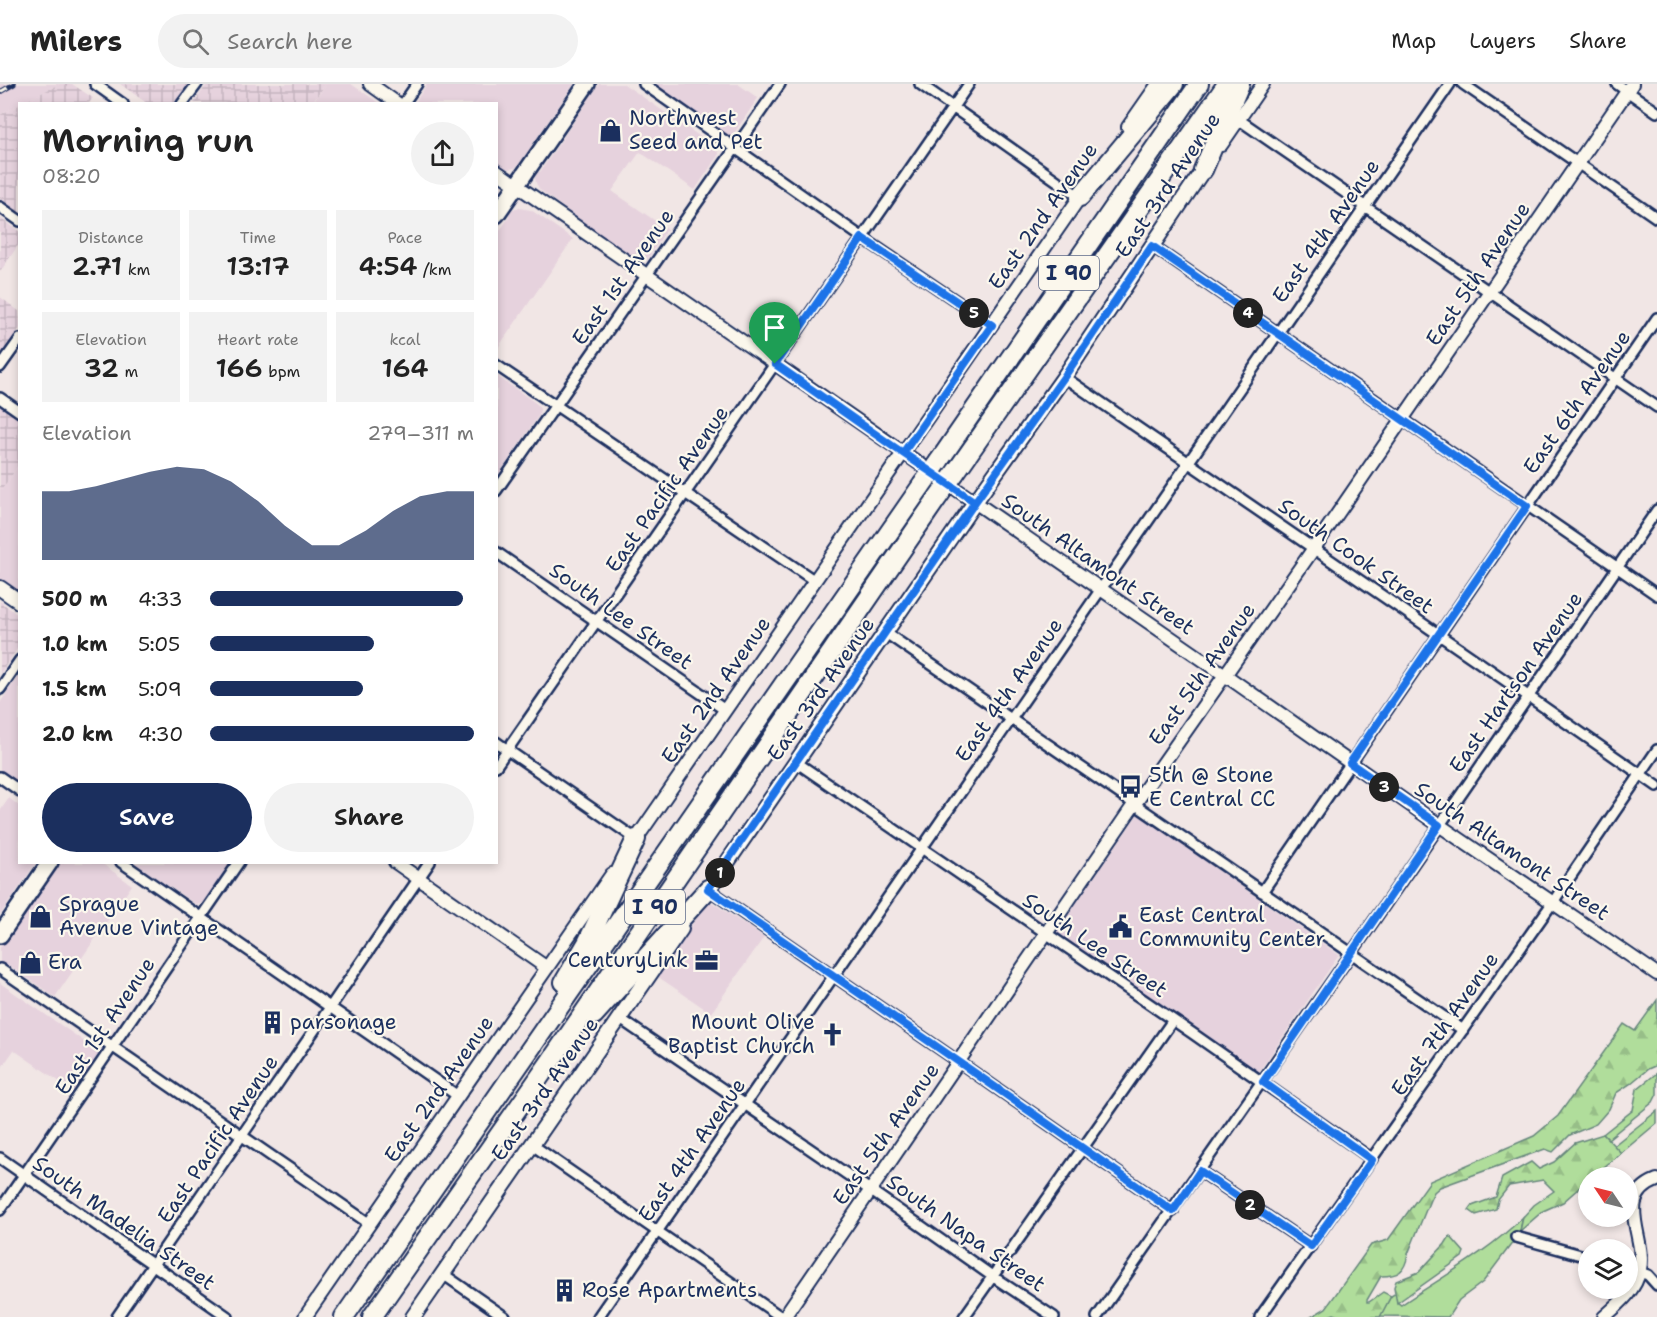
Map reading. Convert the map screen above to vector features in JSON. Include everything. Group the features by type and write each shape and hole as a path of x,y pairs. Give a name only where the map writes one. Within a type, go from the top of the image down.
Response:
{"highway":[{"path":"1080,197 1174,84"},
{"name":"I 90","path":"349,1310 1199,84"},
{"name":"I 90","path":"372,1317 938,497 1227,84"},
{"path":"1203,170 1240,84"},
{"path":"538,1039 552,1001 587,943 636,839"},
{"path":"550,1062 708,889"},
{"path":"336,1317 349,1310"}],"main road":[{"path":"498,212 587,84"},
{"name":"East 3rd Avenue","path":"413,1317 975,502 1064,377 1203,170"},
{"path":"0,588 18,601"},
{"path":"0,935 49,864"}],"street":[{"path":"95,84 120,102"},
{"path":"184,102 197,84"},
{"path":"370,84 395,102"},
{"path":"404,102 417,84"},
{"path":"644,84 862,238 992,325"},
{"name":"East 1st Avenue","path":"498,488 780,84"},
{"path":"920,84 1080,197"},
{"name":"East Pacific Avenue","path":"498,763 969,84"},
{"name":"East 2nd Avenue","path":"305,1317 1158,84"},
{"name":"East 3rd Avenue","path":"1203,170 1263,84"},
{"name":"East 4th Avenue","path":"598,1317 1450,84"},
{"path":"1463,84 1657,218"},
{"path":"1625,86 1657,112"},
{"name":"East 5th Avenue","path":"782,1317 1314,548 1577,163 1625,86"},
{"path":"1238,119 1657,407"},
{"name":"South Altamont Street","path":"498,172 1657,974"},
{"path":"0,207 18,220"},
{"path":"1152,246 1657,595"},
{"name":"East 6th Avenue","path":"1262,892 1657,318"},
{"path":"0,366 18,342"},
{"path":"498,366 814,581"},
{"name":"South Cook Street","path":"1064,377 1657,786"},
{"path":"0,398 18,411"},
{"name":"East Hartson Avenue","path":"1097,1317 1263,1082 1657,510"},
{"name":"South Lee Street","path":"498,553 725,710"},
{"path":"886,633 1463,1030"},
{"path":"0,688 18,663"},
{"path":"498,743 636,839"},
{"name":"East 7th Avenue","path":"1260,1317 1553,902 1657,750"},
{"name":"South Lee Street","path":"796,762 1263,1082 1372,1160"},
{"path":"0,777 18,789"},
{"path":"124,864 458,1096"},
{"name":"East 1st Avenue","path":"0,1210 238,864"},
{"path":"398,864 547,968"},
{"name":"East Pacific Avenue","path":"117,1317 429,864"},
{"path":"708,889 1173,1211"},
{"path":"0,969 370,1224"},
{"name":"South Napa Street","path":"619,1018 1054,1317"},
{"path":"964,1317 1173,1020"},
{"path":"531,1144 782,1317"},
{"name":"South Madelia Street","path":"0,1158 228,1317"},
{"path":"1200,1171 1311,1246"},
{"path":"1638,1264 1642,1257 1634,1207 1643,1189 1657,1180"},
{"path":"1516,1237 1578,1254"},
{"path":"1638,1271 1648,1275 1657,1284"},
{"path":"443,1274 505,1317"},
{"path":"1604,1317 1622,1299"}],"shaded area":[{"path":"0,84 59,84 25,102 18,102 18,106 0,115"},
{"path":"59,84 72,84 93,98 90,102 24,102"},
{"path":"120,84 188,84 175,102 145,102"},
{"path":"207,84 326,84 313,102 195,102"},
{"path":"326,84 351,84 378,102 313,102"},
{"path":"427,84 574,84 519,164 509,169 498,166 498,102 415,102"},
{"path":"599,84 624,84 718,149 719,154 695,190 640,152 612,191 667,229 647,260 641,263 636,262 540,190 536,183 535,178 538,172"},
{"path":"653,84 738,84 758,98 733,135 728,136"},
{"path":"18,106 18,211 0,199 0,115"},
{"path":"513,209 531,210 573,239 498,348 498,234"},
{"path":"0,218 18,231 18,245 0,272"},
{"path":"0,297 18,310 18,331 0,356"},
{"path":"498,377 537,404 540,409 539,415 498,476"},
{"path":"0,406 18,419 18,466 2,489 0,488"},
{"path":"18,466 18,591 0,579 0,488 2,489"},
{"path":"0,601 18,615 18,648 0,674"},
{"path":"18,676 18,782 0,769 0,703"},
{"path":"9,798 18,805 18,864 35,864 0,915 0,811"},
{"path":"1138,814 1339,955 1258,1073 1055,934"},
{"path":"60,864 102,864 132,885 55,997 10,966 0,964 0,947 9,938"},
{"path":"136,864 230,864 204,902 197,905"},
{"path":"713,903 764,937 711,1013 657,976 706,904"},
{"path":"0,983 98,1051 98,1055 73,1091 14,1050 0,1070"}],"green space":[{"path":"1657,1000 1657,1065 1616,1093 1609,1109 1596,1124 1570,1135 1553,1152 1545,1149 1440,1187 1434,1192 1403,1269 1396,1274 1381,1276 1367,1300 1369,1302 1383,1292 1391,1296 1380,1317 1342,1317 1334,1314 1326,1317 1311,1317 1326,1308 1371,1245 1388,1240 1430,1181 1534,1136 1558,1116 1624,1024 1635,1031"},
{"path":"1657,1073 1657,1094 1653,1102 1608,1139 1603,1134 1633,1110 1637,1089"},
{"path":"1657,1111 1657,1123 1621,1153 1613,1146"},
{"path":"1603,1134 1621,1153 1604,1167 1578,1167 1578,1189 1563,1202 1543,1211 1520,1231 1523,1217 1534,1205 1554,1191 1543,1180 1509,1186 1498,1200 1496,1209 1476,1215 1469,1210 1472,1206 1496,1197 1502,1178 1531,1162 1539,1169 1554,1162 1575,1143"},
{"path":"1523,1217 1520,1231 1483,1282 1459,1300 1448,1317 1379,1316 1391,1296 1396,1293 1397,1302 1401,1305 1480,1253"},
{"path":"1450,1236 1464,1252 1462,1257 1397,1303 1394,1287 1396,1281 1419,1272"}],"railway":[{"path":"0,92 14,84"}],"place":[{"name":"Northwest Seed and Pet","path":"611,130"},
{"name":"5th @ Stone E Central CC","path":"1131,787"},
{"name":"Sprague Avenue Vintage","path":"41,916"},
{"name":"East Central Community Center","path":"1121,927"},
{"name":"CenturyLink","path":"706,960"},
{"name":"Era","path":"30,962"},
{"name":"parsonage","path":"272,1022"},
{"name":"Mount Olive Baptist Church","path":"833,1034"},
{"name":"Rose Apartments","path":"564,1290"}],"route":[{"path":"775,364 862,238 992,325 903,453 975,502 1064,377 1152,246 1527,506 1350,763 1439,825 1263,1082 1372,1160 1311,1246 1200,1171 1173,1211 708,889 975,502 964,495 891,445 775,364"}]}
